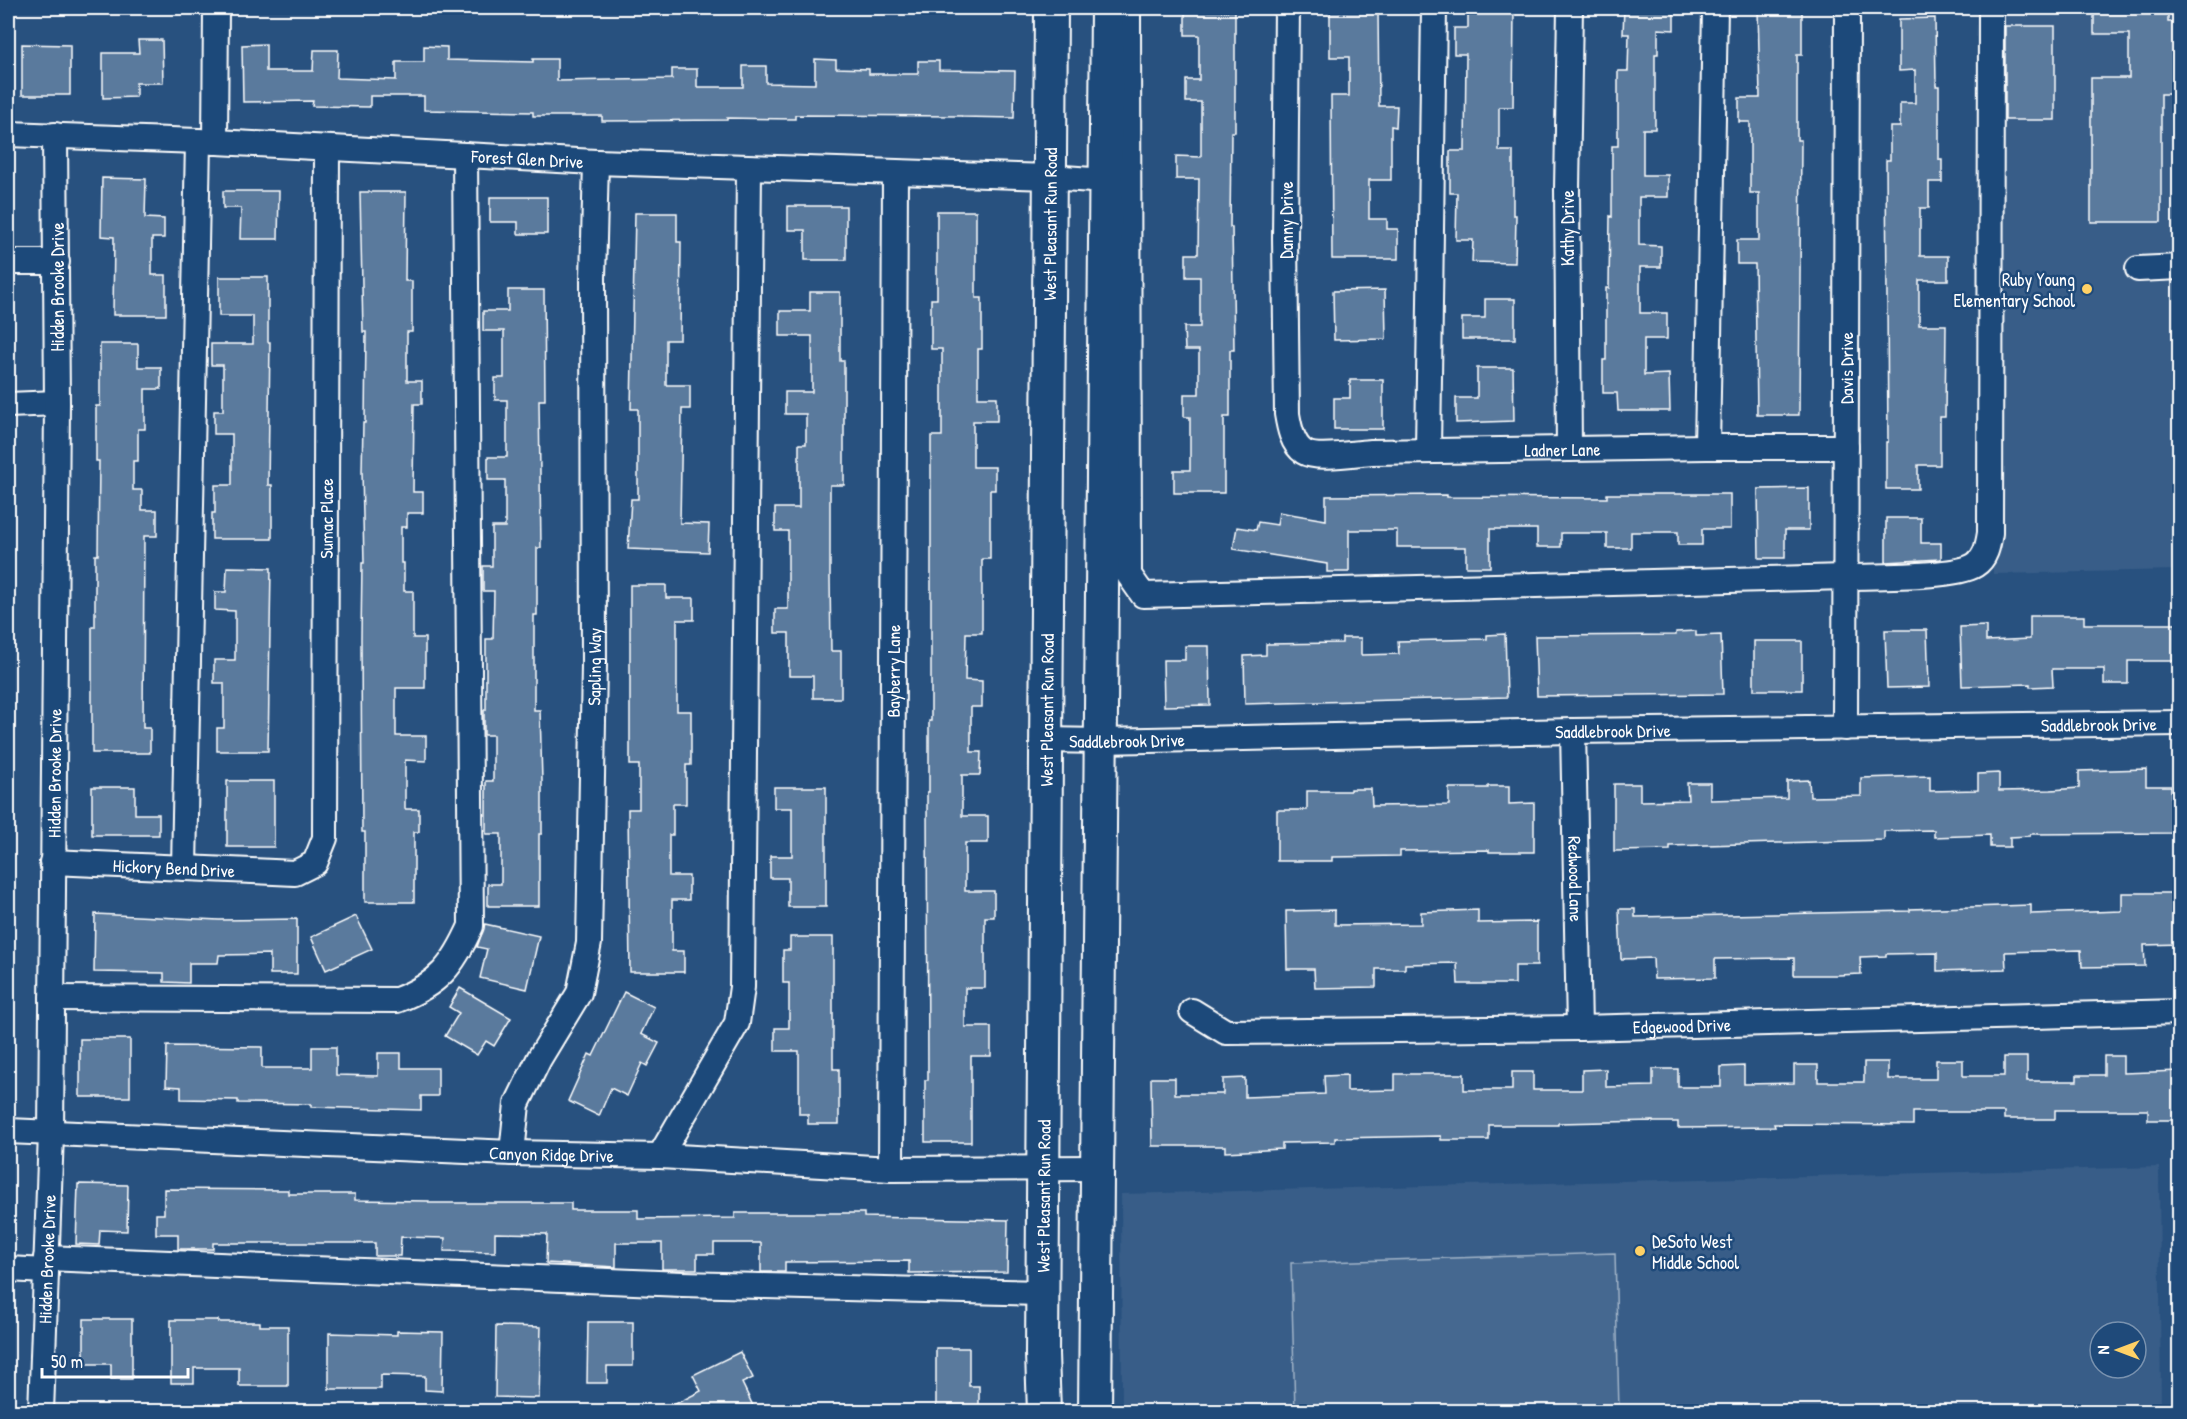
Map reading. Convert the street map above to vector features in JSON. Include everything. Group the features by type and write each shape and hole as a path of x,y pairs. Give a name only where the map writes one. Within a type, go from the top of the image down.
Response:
{"main road":[{"name":"West Pleasant Run Road","path":"1044,1412 1042,1293 1051,8"},
{"path":"1095,1412 1107,8"}],"street":[{"path":"184,867 207,141 216,8"},
{"path":"1128,8 1129,575 1143,595 1845,578 1954,573 1975,565 1986,552 1990,533 1991,8"},
{"name":"Danny Drive","path":"1287,8 1285,250 1287,414 1290,433"},
{"path":"1428,451 1434,8"},
{"name":"Kathy Drive","path":"1569,449 1567,189 1570,8"},
{"path":"1707,447 1715,8"},
{"name":"Davis Drive","path":"1845,728 1847,8"},
{"name":"Forest Glen Drive","path":"8,134 207,141 596,162 1050,177 1106,181"},
{"name":"Hidden Brooke Drive","path":"41,1412 51,1132 57,403 55,135"},
{"name":"Sumac Place","path":"295,873 315,863 325,838 327,148"},
{"path":"52,998 397,1000 418,992 441,975 458,954 471,927 465,155"},
{"name":"Sapling Way","path":"512,1153 517,1104 539,1059 579,993 589,943 594,676 593,278 596,162"},
{"path":"660,1156 737,1023 742,987 749,168"},
{"name":"Bayberry Lane","path":"891,1169 895,173"},
{"path":"8,262 57,262"},
{"path":"2138,269 2180,267"},
{"path":"8,405 57,403"},
{"name":"Ladner Lane","path":"1290,433 1303,452 1316,456 1428,451 1845,447"},
{"name":"Saddlebrook Drive","path":"1046,740 1101,741 1573,731 2180,723"},
{"name":"Redwood Lane","path":"1573,731 1579,1028"},
{"name":"Hickory Bend Drive","path":"52,861 295,873"},
{"name":"Edgewood Drive","path":"1192,1011 1226,1032 1579,1028 2180,1012"},
{"name":"Canyon Ridge Drive","path":"8,1131 512,1153 660,1156 891,1169 1097,1168"},
{"path":"8,1269 46,1265 1042,1293"}],"shaded area":[{"name":"Ruby Young Elementary School","path":"1995,8 2179,8 2179,570 1993,574"},
{"name":"DeSoto West Middle School","path":"2159,1167 2161,1411 1122,1411 1121,1194"},
{"path":"1615,1253 1619,1410 1295,1411 1291,1263"}],"building":[{"path":"1624,8 1674,8 1674,30 1658,29 1658,54 1655,54 1655,129 1643,129 1643,175 1668,175 1668,197 1639,197 1639,245 1661,246 1661,267 1640,267 1640,313 1667,313 1667,339 1644,339 1644,375 1669,374 1670,411 1618,411 1617,393 1603,393 1603,360 1606,360 1606,288 1609,288 1610,216 1612,217 1612,146 1618,146 1618,71 1628,71 1629,34 1623,34"},
{"path":"1758,8 1802,8 1802,55 1797,55 1797,140 1801,140 1799,415 1757,415 1755,264 1737,264 1737,240 1759,240 1759,193 1750,193 1750,122 1739,122 1739,98 1760,98"},
{"path":"2094,8 2168,8 2168,22 2180,22 2180,94 2161,94 2161,222 2091,222 2091,78 2129,78 2129,34 2094,34"},
{"path":"1468,9 1514,9 1513,107 1499,107 1499,151 1513,151 1513,215 1516,215 1515,263 1472,262 1473,240 1456,240 1457,193 1450,193 1450,151 1465,151 1466,54 1454,54 1454,28 1468,28"},
{"path":"1185,11 1235,11 1235,132 1231,132 1230,227 1232,227 1234,350 1230,350 1230,417 1224,417 1224,493 1174,493 1174,470 1190,470 1190,417 1184,417 1184,394 1199,394 1199,350 1185,350 1184,327 1200,327 1200,277 1186,277 1186,254 1198,254 1199,179 1176,179 1176,156 1201,157 1201,102 1186,102 1186,80 1199,80 1199,35 1185,35"},
{"path":"1330,11 1378,11 1379,106 1397,106 1396,127 1391,126 1391,180 1369,180 1369,219 1387,219 1387,229 1398,229 1398,259 1332,259 1331,96 1349,96 1349,57 1330,57"},
{"path":"1935,18 1936,86 1939,86 1939,160 1942,160 1942,182 1929,182 1929,208 1920,208 1920,256 1948,256 1948,280 1919,280 1919,325 1946,325 1945,417 1940,417 1940,465 1918,465 1918,489 1886,489 1886,442 1888,442 1886,160 1890,160 1890,127 1900,127 1900,103 1915,103 1915,70 1899,71 1899,19"},
{"path":"2005,26 2055,26 2055,120 2005,120"},
{"path":"138,40 162,40 163,83 136,83 136,97 103,98 103,53 139,53"},
{"path":"22,44 70,45 70,95 22,95"},
{"path":"266,44 266,71 313,71 314,50 338,50 337,78 396,80 396,62 424,62 424,46 447,47 447,60 533,62 533,59 557,59 557,81 672,79 672,69 697,69 697,87 743,87 743,66 766,66 766,83 815,84 815,59 836,60 836,68 869,69 869,74 918,74 918,61 939,61 939,70 1015,71 1014,118 795,115 795,119 602,121 602,116 533,116 533,112 424,110 424,96 370,96 370,107 312,106 313,101 243,102 242,45"},
{"path":"102,178 146,179 145,218 164,219 164,238 152,238 152,275 166,275 166,315 113,315 114,237 101,236"},
{"path":"223,191 279,191 278,239 240,239 241,208 223,208"},
{"path":"360,192 406,192 405,281 412,281 412,332 407,332 407,381 422,381 422,404 414,404 413,492 423,492 423,513 407,513 407,527 401,527 401,563 404,563 404,591 413,591 413,638 425,638 425,688 396,688 396,736 426,736 426,761 405,760 405,809 419,809 419,832 414,832 414,902 365,902 365,832 362,832 361,638 366,332 363,332"},
{"path":"490,197 547,197 547,234 518,234 518,222 490,222"},
{"path":"788,206 846,206 846,260 805,260 805,230 788,230"},
{"path":"937,211 976,211 976,298 982,298 982,349 978,349 978,397 997,397 997,421 973,421 973,467 995,467 995,490 990,490 990,559 982,559 982,633 966,633 965,680 982,681 982,707 971,707 971,752 981,752 980,775 962,775 962,816 988,816 988,843 965,843 965,891 994,891 994,917 985,917 985,988 965,988 965,1027 991,1027 991,1056 971,1056 971,1142 925,1142 925,1080 928,1080 927,792 929,792 929,721 931,721 931,436 942,436 942,349 931,349 931,299 937,299"},
{"path":"635,213 677,213 677,242 681,242 680,340 666,340 666,385 690,385 690,409 682,409 680,523 709,524 708,552 628,549 631,499 638,499 638,409 631,409"},
{"path":"219,277 268,277 268,342 270,342 268,485 272,485 272,539 212,539 215,485 232,485 232,434 214,434 214,411 223,411 223,365 211,365 211,344 253,344 253,316 219,316"},
{"path":"508,290 544,290 545,400 539,400 541,548 537,548 537,615 534,615 534,710 540,710 542,781 539,906 488,906 488,884 501,884 501,834 486,834 486,781 493,781 493,735 484,735 486,639 493,639 494,591 483,591 483,566 492,566 492,527 505,527 505,480 488,480 488,457 507,457 507,400 495,400 495,378 504,378 504,331 483,331 483,311 508,311"},
{"path":"1385,290 1386,339 1334,340 1333,291"},
{"path":"810,292 840,292 840,361 844,361 844,485 830,485 830,578 831,651 841,651 841,698 813,698 813,676 789,676 789,633 775,633 775,609 788,609 788,531 775,531 775,508 799,508 799,444 806,444 806,414 785,414 785,392 812,392 812,336 780,336 780,311 810,311"},
{"path":"1485,299 1515,299 1515,339 1462,339 1462,318 1485,318"},
{"path":"100,344 138,344 138,367 161,367 161,389 145,389 145,429 138,429 138,461 133,461 133,490 142,490 142,510 157,510 157,536 144,536 143,728 150,728 150,753 92,753 92,627 95,627 95,555 98,555 99,461 96,461 96,406 100,406"},
{"path":"1477,368 1513,368 1514,421 1456,423 1456,398 1477,398"},
{"path":"1350,380 1383,380 1383,429 1334,429 1334,398 1350,398"},
{"path":"1809,488 1809,530 1785,530 1785,558 1759,558 1758,489"},
{"path":"1607,494 1730,494 1730,529 1702,529 1702,545 1678,545 1678,532 1631,532 1631,548 1607,548 1607,533 1561,533 1561,547 1537,547 1537,529 1490,529 1490,567 1466,567 1466,547 1397,547 1397,530 1349,530 1349,572 1327,572 1327,564 1233,549 1237,527 1256,530 1258,522 1277,525 1279,512 1326,520 1326,496 1447,495 1447,497 1607,498"},
{"path":"1886,518 1921,518 1921,543 1941,543 1941,559 1886,562"},
{"path":"227,567 271,568 268,751 217,751 217,728 224,728 224,683 214,683 214,660 235,660 235,611 215,610 215,592 226,592"},
{"path":"630,585 666,585 666,598 694,598 694,620 677,620 677,711 691,711 691,765 686,765 686,804 673,804 673,835 669,835 669,876 689,876 689,900 672,900 672,951 684,951 684,972 630,972 628,809 639,809 639,765 630,765"},
{"path":"2030,616 2084,616 2084,624 2180,624 2180,661 2128,661 2128,684 2104,684 2104,669 2052,669 2053,686 2030,687 2030,684 1962,686 1960,627 1986,626 1986,641 2030,639"},
{"path":"1885,630 1927,630 1929,687 1887,688"},
{"path":"1696,631 1696,636 1721,635 1723,694 1537,696 1535,636 1676,635 1676,632"},
{"path":"1505,634 1507,697 1245,704 1244,656 1266,655 1266,644 1342,643 1342,638 1361,638 1361,655 1399,654 1398,641 1487,639 1487,635"},
{"path":"1754,641 1802,641 1802,690 1754,690"},
{"path":"1185,646 1209,646 1210,705 1164,706 1163,660 1185,660"},
{"path":"2146,769 2146,786 2171,786 2172,833 2030,834 2030,836 2010,837 2010,847 1990,847 1990,835 1934,837 1934,830 1884,831 1884,840 1670,846 1670,850 1614,851 1614,784 1640,784 1640,801 1688,800 1687,783 1710,783 1710,800 1787,798 1787,781 1809,780 1810,797 1861,796 1861,778 1930,776 1930,791 1978,790 1978,774 1999,773 1999,791 2051,790 2079,788 2079,771"},
{"path":"227,781 274,781 274,847 227,847"},
{"path":"1488,786 1509,786 1509,804 1534,803 1534,852 1400,851 1400,856 1332,857 1332,861 1277,861 1277,810 1307,810 1307,791 1371,789 1372,806 1449,805 1449,788 1488,788"},
{"path":"92,787 135,787 135,814 159,814 159,835 92,835"},
{"path":"774,787 826,787 826,907 788,907 788,878 770,878 770,856 792,856 792,808 774,808"},
{"path":"2122,893 2179,893 2180,944 2144,945 2145,966 2082,967 2081,950 2005,952 2006,969 1937,971 1937,953 1886,954 1886,956 1860,957 1861,974 1838,975 1794,975 1794,958 1715,959 1715,978 1654,979 1653,958 1621,959 1619,909 1635,909 1635,917 1910,911 1910,909 2031,905 2031,914 2122,911"},
{"path":"1335,910 1335,925 1421,924 1421,912 1478,910 1478,923 1537,922 1537,966 1515,966 1515,984 1458,984 1457,963 1405,964 1405,969 1376,969 1376,987 1315,988 1314,969 1287,969 1286,911"},
{"path":"95,914 219,920 297,919 297,974 270,974 270,954 219,955 218,963 189,963 189,983 164,982 164,973 94,972"},
{"path":"356,916 372,949 326,970 311,937"},
{"path":"485,924 539,936 527,989 480,978 487,949 477,947"},
{"path":"790,937 833,937 833,1069 839,1069 839,1124 808,1124 808,1114 799,1114 799,1051 775,1051 775,1028 789,1028 789,983 783,983 783,950 790,950"},
{"path":"460,988 511,1018 494,1046 486,1041 477,1055 445,1036 459,1013 449,1007"},
{"path":"624,992 654,1007 641,1034 659,1043 647,1066 642,1063 627,1096 611,1088 599,1116 568,1101 589,1054 593,1056"},
{"path":"80,1039 130,1039 130,1097 80,1097"},
{"path":"167,1046 262,1047 262,1068 312,1068 312,1047 336,1047 336,1075 378,1076 378,1053 401,1053 401,1068 438,1068 438,1096 421,1096 421,1110 311,1107 311,1104 238,1103 238,1100 181,1099 181,1087 166,1086"},
{"path":"2104,1056 2123,1056 2123,1073 2180,1071 2180,1120 2148,1120 2148,1110 2055,1110 2055,1119 2004,1119 2004,1112 1913,1112 1913,1125 1774,1124 1775,1127 1678,1128 1678,1122 1558,1123 1558,1125 1489,1125 1489,1140 1441,1140 1441,1136 1335,1138 1335,1142 1282,1143 1282,1149 1225,1152 1225,1146 1152,1146 1151,1078 1175,1078 1175,1094 1223,1094 1223,1079 1245,1078 1245,1097 1325,1094 1324,1076 1347,1075 1347,1091 1395,1090 1395,1074 1464,1074 1464,1090 1512,1090 1512,1072 1533,1072 1533,1090 1582,1090 1582,1070 1606,1069 1606,1087 1653,1086 1653,1069 1678,1069 1678,1087 1721,1087 1721,1067 1744,1066 1744,1084 1794,1083 1794,1065 1818,1065 1818,1082 1864,1082 1864,1062 1888,1062 1888,1079 1936,1079 1936,1060 1963,1060 1963,1076 2004,1076 2004,1057 2027,1057 2027,1081 2077,1081 2077,1075 2104,1075"},
{"path":"78,1184 128,1185 127,1231 100,1230 99,1245 76,1244"},
{"path":"164,1189 288,1190 288,1194 355,1194 355,1200 429,1201 429,1203 571,1203 571,1210 638,1210 638,1219 735,1218 735,1213 864,1213 864,1217 1008,1220 1007,1272 909,1273 909,1261 785,1262 785,1272 761,1272 761,1243 714,1243 714,1254 697,1254 697,1269 662,1269 662,1243 616,1243 616,1267 546,1263 547,1234 495,1233 495,1252 444,1251 445,1238 401,1237 400,1256 375,1256 375,1243 213,1243 213,1249 178,1249 178,1234 156,1234 156,1214 164,1214"},
{"path":"84,1319 132,1319 132,1379 111,1379 111,1364 84,1364"},
{"path":"171,1320 260,1322 260,1326 288,1326 288,1386 239,1386 239,1368 194,1368 194,1383 171,1383"},
{"path":"588,1322 633,1322 633,1366 607,1366 607,1383 587,1383"},
{"path":"496,1326 541,1327 539,1398 495,1397"},
{"path":"397,1331 443,1332 442,1391 425,1390 425,1376 381,1375 381,1389 329,1389 329,1333 397,1335"},
{"path":"936,1348 969,1348 969,1386 979,1386 979,1412 936,1412"},
{"path":"740,1352 753,1378 742,1383 756,1412 660,1412 701,1391 693,1375"}],"place":[{"name":"Ruby Young Elementary School","path":"2087,289"},
{"name":"DeSoto West Middle School","path":"1640,1251"}]}
